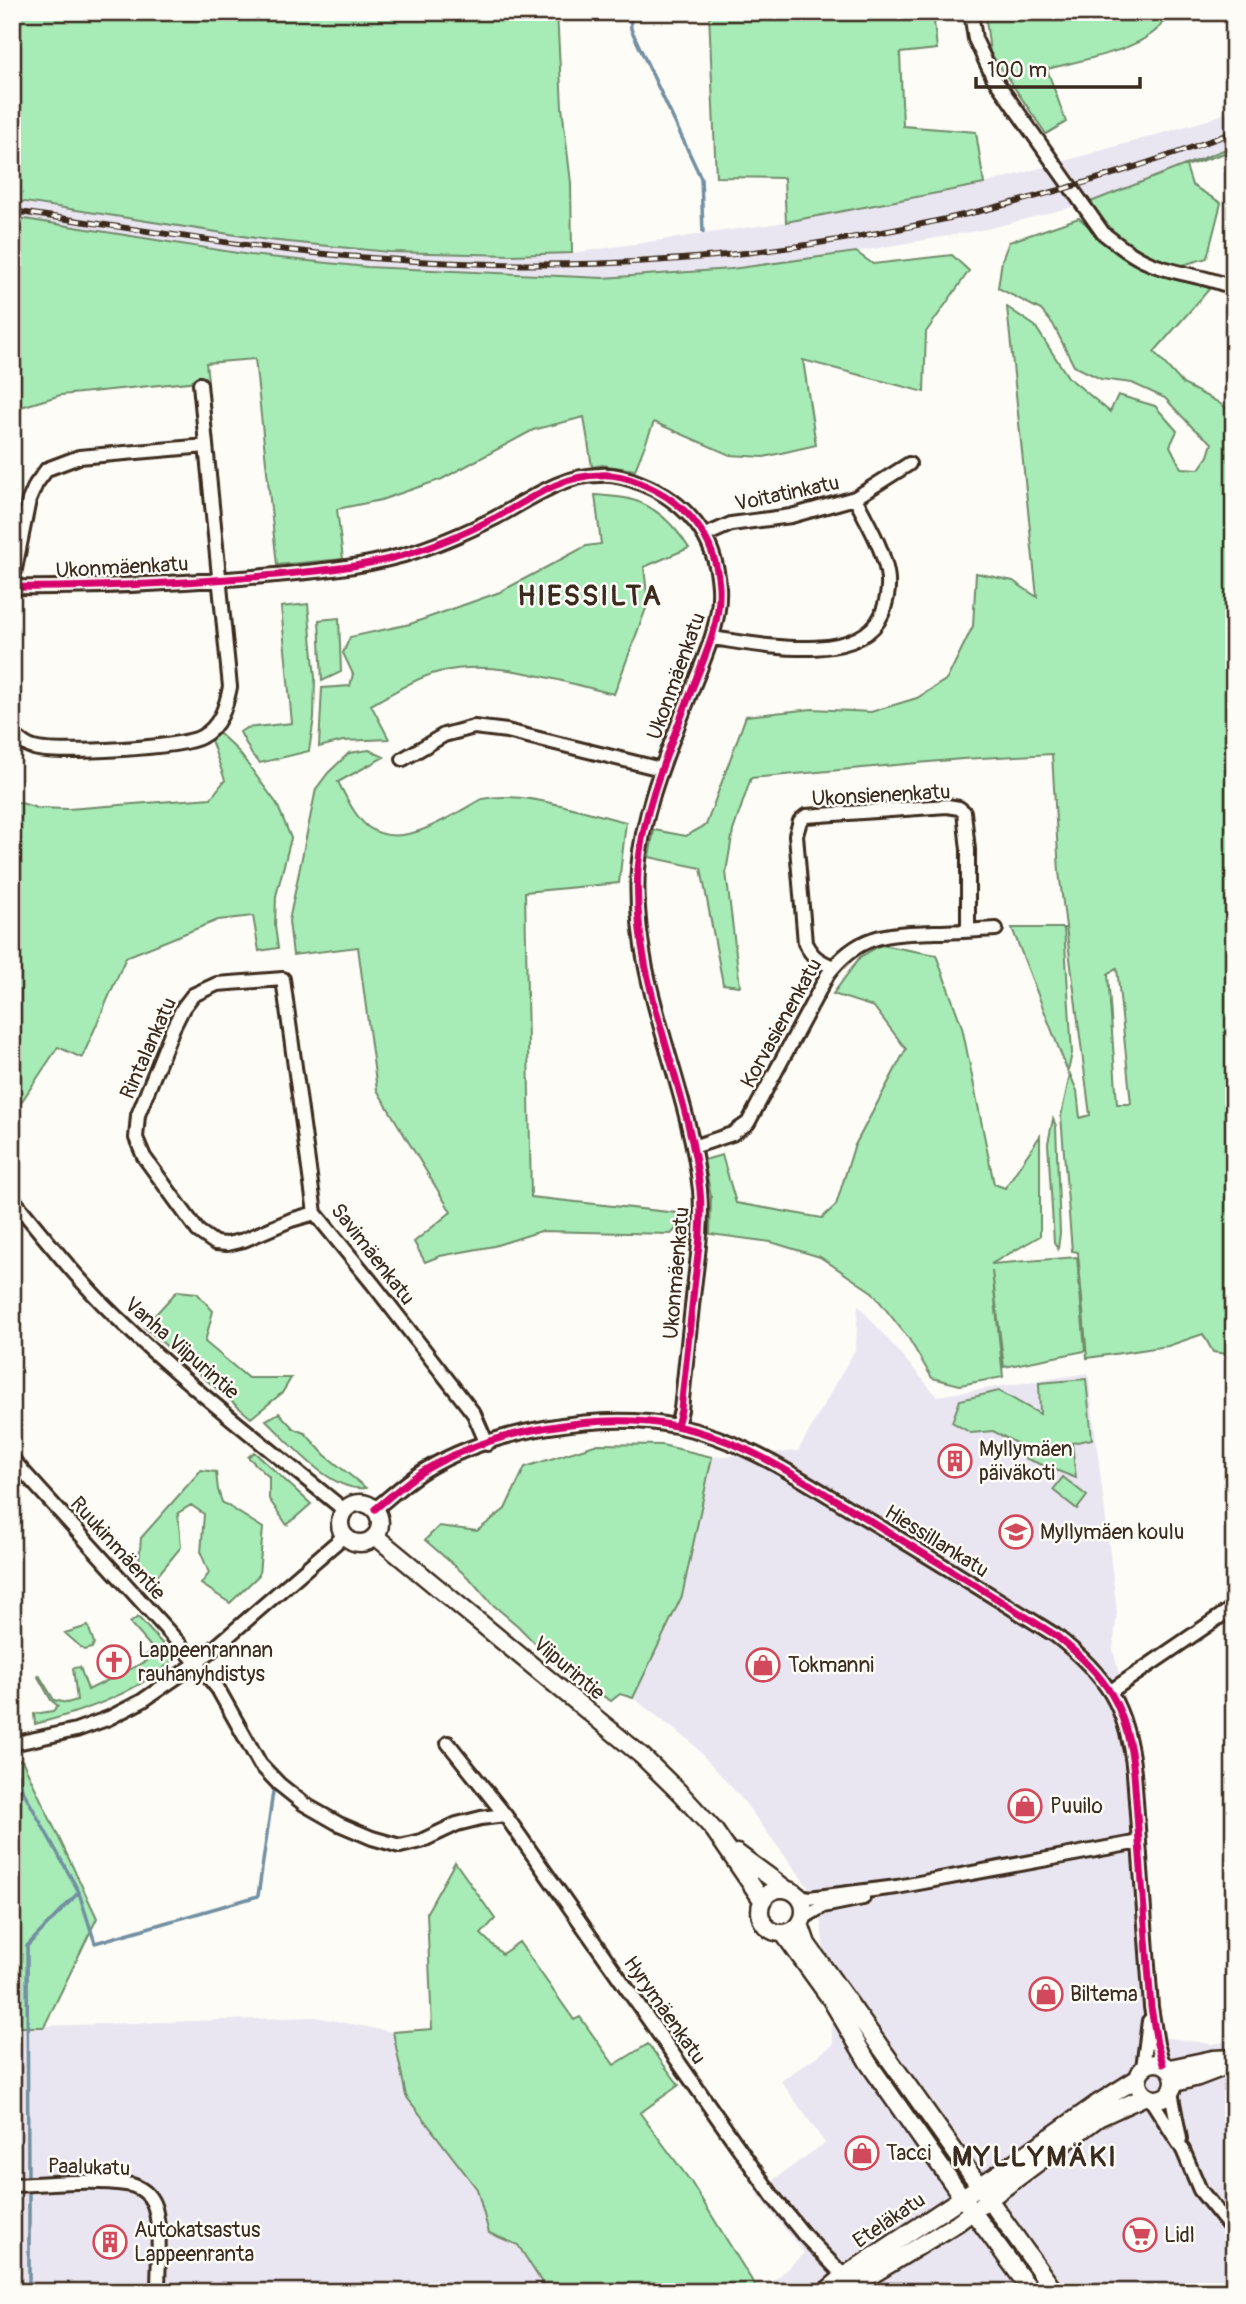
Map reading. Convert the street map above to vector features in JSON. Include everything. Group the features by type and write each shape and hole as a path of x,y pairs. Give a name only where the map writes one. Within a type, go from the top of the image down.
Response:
{"main road":[{"path":"355,1503 363,1503 375,1509 380,1523 370,1541 356,1543 344,1536 339,1524 343,1510 355,1503"},
{"name":"Viipurintie","path":"375,1536 642,1756 725,1843 758,1870 792,1892"},
{"name":"Viipurintie","path":"725,1843 762,1900"},
{"path":"802,1921 790,1932 783,1934 770,1930 761,1920 762,1900 776,1889 792,1892 803,1902 802,1921 807,1944 1055,2292"},
{"path":"783,1934 830,1998 869,2064 1032,2292"},
{"path":"1170,2077 1213,2059 1234,2058"},
{"path":"983,2193 1152,2063 1170,2077 1198,2077 1234,2063"},
{"path":"1141,2073 1138,2084 1148,2097"},
{"path":"983,2193 1098,2119 1148,2097 1166,2097 1170,2077"},
{"name":"Eteläkatu","path":"850,2287 962,2197 983,2193"},
{"name":"Eteläkatu","path":"825,2292 850,2287 973,2211 983,2193"}],"street":[{"path":"971,12 975,38 993,77 1103,233 1150,264 1216,280 1234,288"},
{"path":"12,733 33,748 64,753 180,743 201,737 215,725 225,709 230,687 200,384"},
{"path":"12,586 29,500 36,484 47,470 79,457 206,446"},
{"name":"Voitatinkatu","path":"706,535 731,524 791,516 855,498 909,464"},
{"name":"Ukonmäenkatu","path":"12,586 89,588 319,571 368,564 442,543 561,483 601,474 630,480 659,491 681,506 706,535 719,585 718,610 712,638 661,769 646,821 639,865 637,908 647,978 693,1147 700,1192 701,1228 677,1426"},
{"path":"712,638 795,648 825,648 849,643 866,634 879,621 887,601 887,574 878,544 855,498"},
{"path":"403,759 444,735 474,727 507,731 661,769"},
{"name":"Ukonsienenkatu","path":"833,967 818,961 805,943 796,835 800,821 806,816 947,806 959,808 964,812 968,850 968,931"},
{"name":"Korvasienenkatu","path":"693,1147 732,1135 748,1123 833,967 853,947 877,936 904,932 996,929"},
{"name":"Savimäenkatu","path":"283,979 315,1213 460,1396 483,1430 487,1444"},
{"name":"Rintalankatu","path":"283,979 217,984 193,995 173,1028 143,1102 138,1115 136,1138 144,1157 198,1231 215,1243 227,1244 244,1240 315,1213"},
{"name":"Vanha Viipurintie","path":"12,1198 80,1278 124,1324 163,1360 343,1510"},
{"name":"Hiessillankatu","path":"375,1509 426,1470 487,1444 521,1434 584,1422 625,1420 677,1426 756,1452 884,1529 1055,1636 1079,1654 1111,1691 1129,1739 1151,2007 1157,2044 1170,2077 1183,2150"},
{"name":"Ruukinmäentie","path":"12,1459 197,1663 218,1689 260,1764 304,1804 339,1824 400,1846 421,1841 457,1824 505,1815"},
{"path":"12,1744 76,1730 109,1718 142,1701 197,1663 344,1536"},
{"path":"1111,1691 1234,1606"},
{"name":"Hyrymäenkatu","path":"448,1743 505,1815 774,2198 850,2287"},
{"path":"792,1892 809,1898 897,1887 1139,1842"},
{"path":"802,1921 823,1906 897,1887"},
{"name":"Hiessillankatu","path":"1141,2073 1151,2007"},
{"name":"Hiessillankatu","path":"1148,2097 1183,2150 1200,2190 1234,2232"},
{"name":"Paalukatu","path":"12,2185 99,2183 127,2184 140,2188 152,2200 156,2214 158,2292"}],"shaded area":[{"path":"1234,109 1234,146 1088,203 987,229 856,252 731,269 603,278 367,267 250,255 12,217 12,200 268,240 389,252 511,255 572,253 786,222 984,184 1208,120"},
{"path":"858,1305 937,1396 1088,1373 1117,1612 1113,1650 1136,1743 1162,2037 1212,2044 1234,2040 1234,2292 762,2292 804,2253 756,2192 825,2143 781,2081 833,2045 819,1901 742,1799 691,1742 633,1698 682,1596 712,1457 798,1451 856,1348"},
{"path":"315,2017 393,2032 406,2096 477,2190 489,2233 518,2244 548,2292 12,2292 12,2027"}],"green space":[{"path":"12,12 557,12 562,107 571,183 572,253 511,255 389,252 268,240 12,200"},
{"path":"709,12 933,12 937,49 900,53 903,126 976,132 984,184 786,222 784,178 716,177"},
{"path":"985,12 1168,12 1162,25 1134,44 1097,57 1047,69 1066,122 1046,134 990,52"},
{"path":"1234,146 1234,150 1186,166 1192,185 1221,203 1207,258 1176,267 1146,257 1115,237 1088,203"},
{"path":"12,217 250,255 367,267 603,278 731,269 856,252 873,264 952,255 969,271 926,332 924,392 803,360 816,445 764,457 730,455 654,422 635,470 602,465 592,467 584,417 533,430 442,479 381,500 337,509 343,559 277,565 255,359 206,363 208,380 61,395 21,407 12,416"},
{"path":"1079,218 1115,249 1212,286 1154,352 1183,384 1234,413 1234,1355 1213,1352 1203,1334 1168,1346 1087,1358 1078,1252 1072,1251 1061,1116 1070,1074 1077,1091 1080,1118 1090,1115 1059,872 1052,754 962,759 751,778 733,831 726,872 740,986 723,984 701,868 649,857 654,830 686,836 706,825 746,716 812,709 871,712 917,698 947,679 973,626 976,573 1013,581 1037,597 1007,307 1035,326 1068,377 1110,412 1118,395 1155,406 1177,431 1170,446 1181,468 1199,469 1208,456 1212,443 1193,428 1165,398 1132,383 1101,379 1074,366 1053,324 1041,310 998,288 1002,260 1009,242","holes":["1117,968 1131,1104 1117,1104 1108,974"]},
{"path":"595,495 625,498 656,511 671,524 689,548 644,567 648,603 614,694 505,669 461,668 430,675 371,705 389,739 343,741 319,747 322,688 350,686 353,674 343,653 350,637 410,624 500,592 586,546 601,544"},
{"path":"308,604 315,678 314,718 309,751 260,763 252,755 240,732 246,728 292,723 281,607"},
{"path":"339,618 341,672 322,681 319,620"},
{"path":"218,732 238,751 277,804 291,838 276,896 275,926 278,948 259,951 253,916 218,920 126,957 82,1058 58,1047 12,1116 12,800 37,808 68,809 211,798 225,780 211,740"},
{"path":"369,750 384,757 338,782 359,817 368,827 381,834 411,833 441,821 482,799 498,797 554,803 626,822 619,883 525,892 531,1197 677,1213 676,1229 671,1234 541,1231 494,1246 440,1256 425,1262 414,1242 451,1212 377,1090 358,947 293,955 289,921 316,789 349,753"},
{"path":"1012,928 1064,928 1072,1053 1068,1072"},
{"path":"881,945 936,955 962,1027 994,1184 1005,1188 1040,1136 1040,1236 991,1264 1077,1257 1085,1351 1004,1367 992,1271 1003,1377 960,1385 932,1378 909,1339 872,1292 820,1257 771,1242 710,1234 711,1196 704,1160 722,1155 736,1203 822,1218 836,1205 854,1147 906,1049 874,1007 833,994 860,957"},
{"path":"1053,1119 1056,1126 1060,1233 1058,1249 1054,1242 1048,1143"},
{"path":"177,1291 197,1293 213,1311 205,1342 248,1378 291,1378 282,1393 251,1418 144,1327"},
{"path":"1086,1379 1092,1439 1072,1443 1076,1478 1022,1457 1018,1444 993,1431 971,1433 952,1422 960,1400 999,1391 1040,1414 1039,1383"},
{"path":"279,1413 294,1429 305,1433 325,1455 366,1488 339,1483 299,1453 266,1420"},
{"path":"598,1444 662,1445 712,1457 682,1596 633,1698 620,1694 611,1701 560,1669 491,1603 471,1580 425,1540 439,1526 477,1531 505,1509 525,1467"},
{"path":"254,1452 311,1504 287,1525 269,1499 269,1477 248,1457"},
{"path":"201,1470 216,1472 222,1502 263,1528 259,1575 230,1603 201,1584 209,1573 201,1553 204,1514 191,1505 178,1513 181,1547 154,1580 139,1562 141,1538"},
{"path":"1063,1477 1087,1496 1077,1509 1053,1490"},
{"path":"138,1617 170,1652 172,1660 169,1664 139,1685 105,1701 35,1724 34,1714 53,1711 58,1706 51,1700 39,1675 54,1700 67,1703 77,1700 73,1668 80,1667 88,1690 147,1661 144,1657 153,1649 130,1623"},
{"path":"88,1626 94,1643 92,1648 84,1650 65,1633"},
{"path":"22,1760 97,1918 44,2027 12,2027 12,1761"},
{"path":"455,1862 495,1919 481,1934 502,1954 519,1942 574,2020 580,2017 614,2065 648,2044 679,2085 640,2113 691,2182 759,2292 548,2292 518,2245 489,2233 477,2189 406,2096 393,2032 432,2029 427,1912"}],"waterway":[{"path":"630,12 631,29 701,178 703,232"},
{"path":"16,1766 22,1789 79,1892 27,1946 28,2181"},
{"path":"79,1893 95,1943 258,1896 274,1785"},
{"path":"29,2189 29,2292"}],"railway":[{"path":"12,211 236,244 371,258 511,264 651,261 799,246 947,219 1093,180 1234,132"}],"cycle path":[{"path":"12,587 184,582 344,568 404,555 439,543 495,518 558,484 586,476 610,475 640,483 671,500 695,523 705,536 717,569 719,600 715,626 651,800 638,869 638,912 643,952 651,992 694,1149 700,1190 698,1251 677,1426"},
{"path":"375,1509 425,1470 482,1444 514,1435 547,1427 614,1421 676,1426 723,1440 768,1460 1055,1635 1101,1679 1120,1711 1126,1729 1134,1773 1151,2007 1163,2064"}],"place":[{"name":"Myllymäen päiväkoti","path":"955,1461"},
{"name":"Myllymäen koulu","path":"1016,1532"},
{"name":"Lappeenrannan rauhanyhdistys","path":"114,1662"},
{"name":"Tokmanni","path":"763,1665"},
{"name":"Puuilo","path":"1025,1806"},
{"name":"Biltema","path":"1046,1994"},
{"name":"Tacci","path":"862,2153"},
{"name":"Lidl","path":"1140,2235"},
{"name":"Autokatsastus Lappeenranta","path":"110,2242"}],"district":[{"name":"HIESSILTA","path":"590,595"},
{"name":"MYLLYMÄKI","path":"1035,2156"}]}
